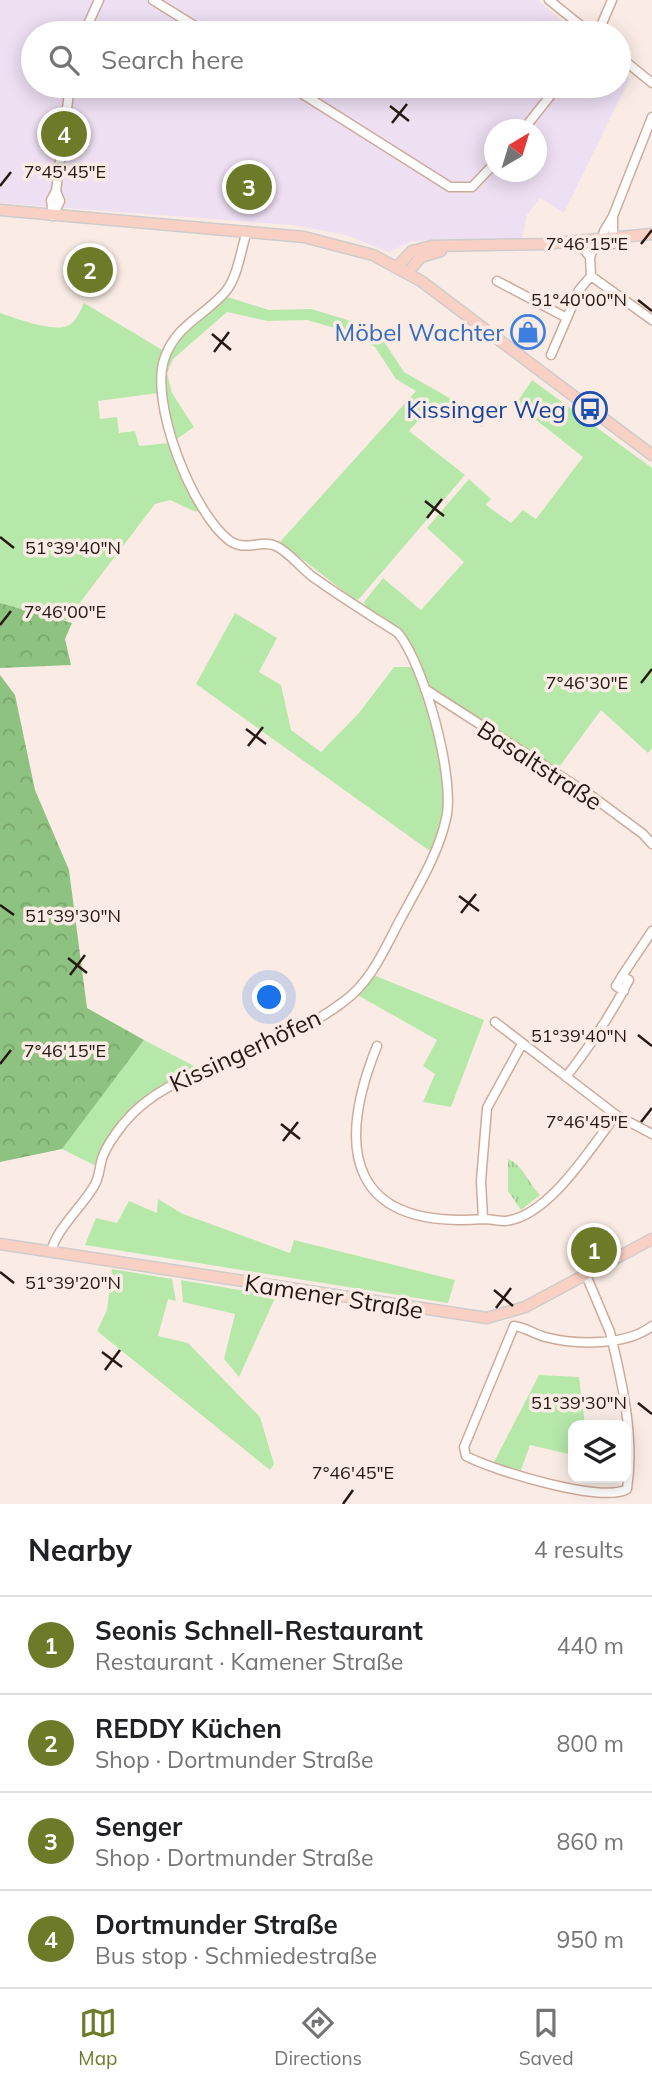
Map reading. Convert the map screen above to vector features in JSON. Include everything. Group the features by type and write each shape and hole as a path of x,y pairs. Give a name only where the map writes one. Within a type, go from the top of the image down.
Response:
{"main road":[{"path":"0,210 247,231 333,243 397,267 408,272 652,455"},
{"path":"408,272 421,257 430,253 581,246 652,234"},
{"path":"613,241 652,239"},
{"path":"397,267 412,251 432,246 599,243"},
{"name":"Kamener Straße","path":"0,1244 487,1318 525,1307 652,1239"}],"street":[{"path":"89,21 99,0"},
{"path":"153,0 187,21"},
{"path":"549,0 575,21"},
{"path":"603,21 612,0"},
{"path":"631,66 652,83"},
{"path":"53,216 60,201 56,191 68,98"},
{"path":"309,98 450,187 472,187 484,175"},
{"path":"532,119 548,98"},
{"path":"551,355 579,290 591,276 590,257 613,216 652,117"},
{"path":"613,216 613,241"},
{"name":"Kissingerhöfen","path":"51,1252 56,1239 97,1181 103,1154 112,1139 144,1101 185,1077 245,1055 294,1032 343,1002 371,974 429,865 447,817 446,768 425,689 407,644 398,633 311,575 281,549 267,543 239,545 216,528 179,460 161,392 163,360 190,321 227,290 247,231"},
{"path":"581,246 590,257"},
{"path":"591,276 652,320"},
{"path":"497,281 567,318"},
{"name":"Basaltstraße","path":"425,689 593,797 643,834 652,844"},
{"path":"566,1077 596,1038 624,991 629,980 622,976 652,931"},
{"path":"495,1022 616,1115 652,1132"},
{"path":"483,1219 481,1181 487,1108 522,1044"},
{"path":"377,1046 362,1090 358,1113 357,1152 367,1183 387,1203 415,1216 449,1221 506,1221 522,1215 547,1199 616,1115"},
{"path":"586,1275 612,1340 624,1400 627,1489 618,1492 569,1488 510,1475 464,1454 464,1447 510,1331 517,1325 545,1337 590,1344 612,1340 644,1333 652,1326"}],"shaded area":[{"path":"0,0 537,0 562,21 21,21 21,98 620,98 564,213 540,198 527,215 522,238 412,241 389,252 343,234 292,225 0,203"}],"green space":[{"path":"224,296 269,310 311,309 351,321 381,337 404,372 486,419 482,427 435,402 409,431 465,475 359,599 355,600 280,542 416,391 396,379 375,347 345,331 307,320 267,321 227,312 173,359 167,373 172,393 194,427 174,441 165,392 165,374 169,358 188,329"},
{"path":"84,303 164,351 158,366 158,393 98,401 100,419 117,417 119,433 135,431 139,446 170,443 201,508 196,512 170,500 155,504 66,621 0,603 0,313 34,324 61,327 73,322"},
{"path":"532,380 652,468 652,748 648,753 601,710 557,770 429,687 402,632 366,609 364,602 383,578 421,610 464,562 427,528 469,479 491,499 486,505 511,523 523,510 536,519 583,457 516,404"},
{"path":"0,603 72,623 65,639 71,665 0,668"},
{"path":"235,613 277,638 259,672 281,685 291,730 321,752 359,713 394,667 414,667 425,689 449,792 434,854 196,684"},
{"path":"0,675 15,695 35,790 69,870 87,1008 144,1040 62,1149 0,1162"},
{"path":"371,974 484,1020 451,1107 423,1102 435,1074 423,1066 437,1040 354,993"},
{"path":"144,1040 198,1068 178,1077 149,1096 128,1119 98,1167 62,1149"},
{"path":"508,1159 522,1170 540,1195 521,1210 508,1191"},
{"path":"158,1199 183,1214 290,1253 294,1240 455,1280 448,1303 85,1245 96,1218 117,1223 129,1201 157,1213"},
{"path":"112,1269 172,1279 176,1301 168,1299 158,1336 188,1343 260,1417 274,1464 270,1470 97,1331 107,1310"},
{"path":"181,1280 276,1296 239,1377 224,1359 235,1314 183,1302"},
{"path":"539,1375 579,1377 584,1420 568,1420 568,1454 530,1445 520,1473 494,1462"}],"place":[{"name":"Dortmunder Straße","path":"64,134"},
{"name":"Senger","path":"249,187"},
{"name":"REDDY Küchen","path":"90,270"},
{"name":"Möbel Wachter","path":"528,332"},
{"name":"Kissinger Weg","path":"590,409"},
{"name":"Seonis Schnell-Restaurant","path":"594,1250"}]}
